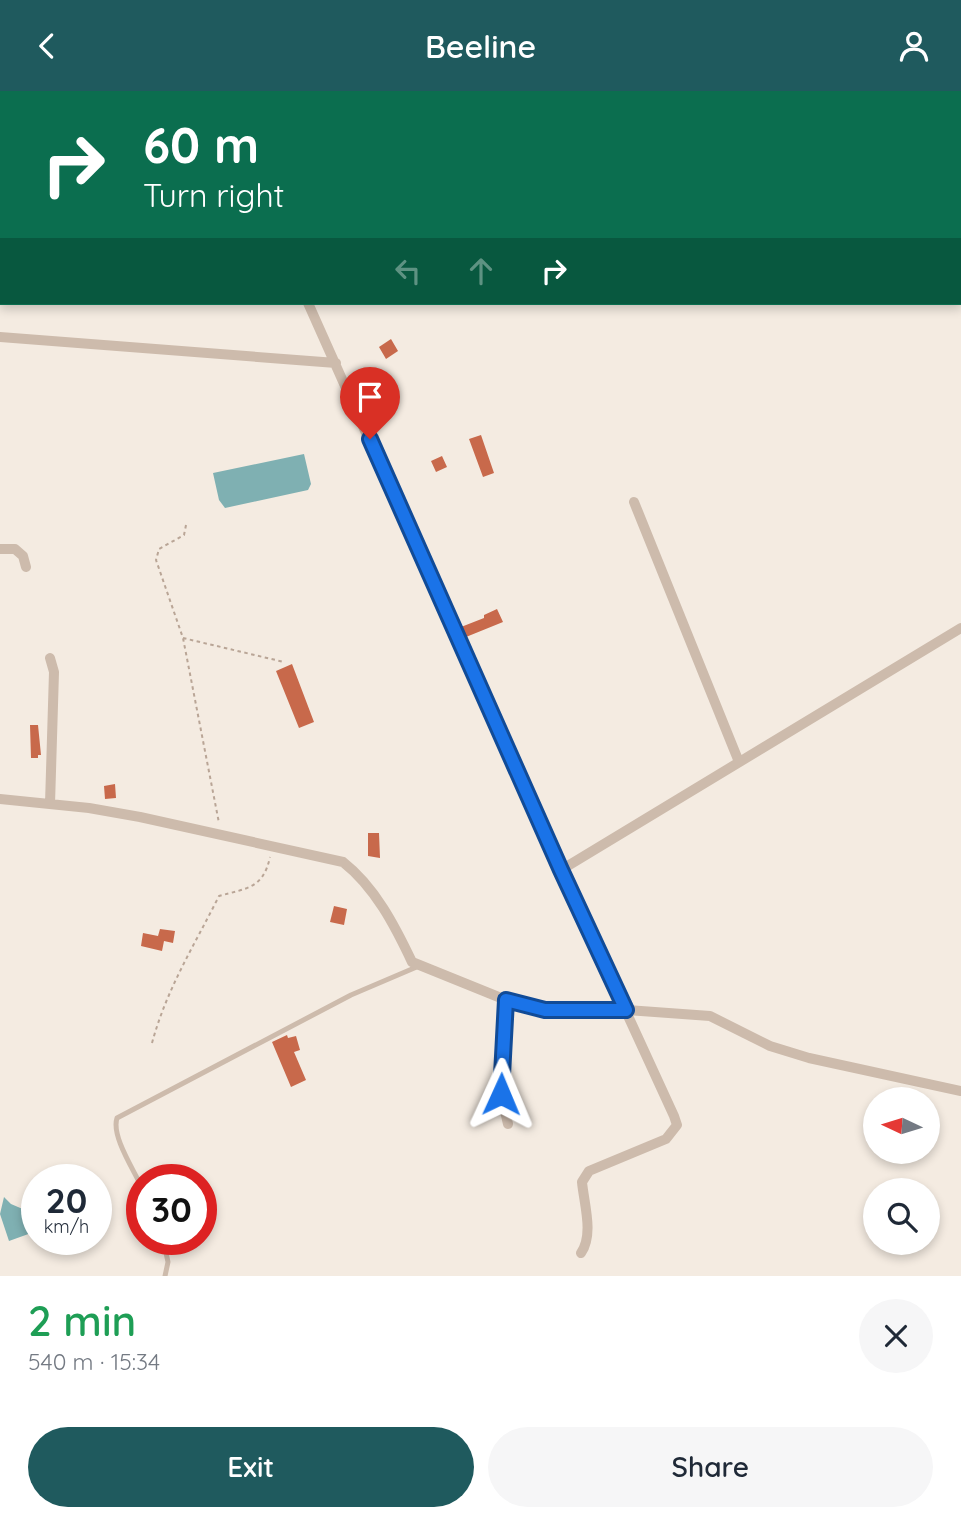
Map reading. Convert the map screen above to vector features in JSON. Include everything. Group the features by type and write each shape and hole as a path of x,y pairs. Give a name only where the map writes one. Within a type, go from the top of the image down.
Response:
{"street":[{"path":"309,305 677,1125 666,1139 585,1175 582,1182 588,1236 581,1253"},
{"path":"0,337 336,363"},
{"path":"634,502 739,762"},
{"path":"0,549 15,549 23,557 26,567"},
{"path":"561,870 961,628"},
{"path":"50,658 54,672 50,804"},
{"path":"0,799 139,817 343,862 356,872 393,921 412,962 506,1000 545,1010 625,1006 710,1016 770,1046 809,1058 961,1091"},
{"path":"506,1000 500,1080 508,1124"}],"lane":[{"path":"131,1164 117,1135 117,1118 351,995 419,966"},
{"path":"165,1276 166,1255"}],"path":[{"path":"186,526 184,535 159,549 156,560 183,638 221,834"},
{"path":"183,638 284,662"},
{"path":"152,1043 161,1009 219,896 255,886 267,871 272,846"}],"water":[{"path":"304,454 311,484 308,490 225,508 219,500 213,473"},
{"path":"4,1197 21,1208 21,1237 9,1241 0,1214"}],"building":[{"path":"391,339 398,351 386,359 379,347"},
{"path":"481,435 494,473 483,477 469,439"},
{"path":"442,456 447,467 436,472 431,461"},
{"path":"497,609 503,622 466,637 461,627 484,618 484,615"},
{"path":"292,664 314,722 299,728 276,671"},
{"path":"30,725 38,725 41,755 38,755 38,758 31,758"},
{"path":"115,784 116,798 105,799 104,786"},
{"path":"368,833 379,833 380,858 368,856"},
{"path":"334,906 347,909 344,925 330,922"},
{"path":"160,929 175,931 173,943 164,941 162,951 141,946 143,933 158,936"},
{"path":"287,1035 288,1038 296,1036 300,1050 294,1052 306,1080 291,1087 272,1042"}],"route":[{"path":"370,439 626,1010 545,1010 506,1000 501,1094"}]}
